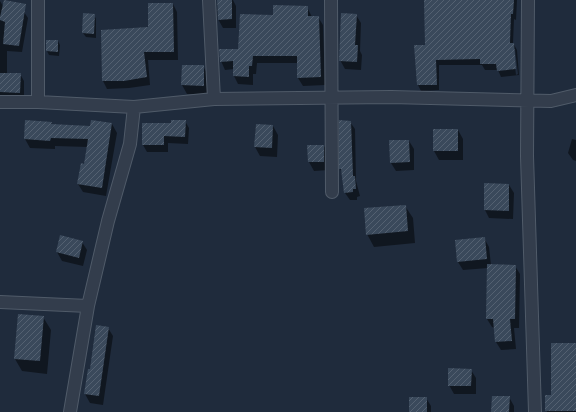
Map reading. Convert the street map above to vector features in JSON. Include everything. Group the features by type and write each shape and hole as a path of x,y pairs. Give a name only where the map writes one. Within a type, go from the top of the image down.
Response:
{"street":[{"path":"38,0 38,102"},
{"path":"209,0 214,99"},
{"path":"331,0 332,192"},
{"path":"528,0 527,156 535,412"},
{"path":"0,102 38,102 134,107 214,99 332,98 551,101 576,95"},
{"path":"70,412 88,306 108,221 130,144 134,107"},
{"path":"0,302 88,306"}],"building":[{"path":"4,0 26,4 19,46 3,44 5,22 0,20 0,17"},
{"path":"217,0 232,0 232,19 218,20"},
{"path":"424,0 514,0 513,14 511,14 510,43 514,43 516,69 497,71 496,64 480,64 480,59 436,60 437,85 417,85 414,45 425,45"},
{"path":"148,3 173,3 174,52 144,52 147,77 124,81 102,81 101,30 148,27"},
{"path":"273,5 308,6 308,16 319,16 321,77 297,78 297,56 253,56 252,66 249,66 249,77 233,76 233,61 220,62 219,49 238,49 240,14 273,15"},
{"path":"83,13 95,14 94,34 82,33"},
{"path":"341,13 357,14 355,45 358,45 357,62 339,61"},
{"path":"46,40 58,40 58,52 46,51"},
{"path":"182,65 204,65 204,86 181,85"},
{"path":"0,73 21,73 20,93 0,92"},
{"path":"25,120 52,122 51,124 90,126 91,120 112,123 102,188 77,184 81,163 84,164 88,139 51,138 50,141 24,139"},
{"path":"171,120 186,120 185,137 164,136 164,145 142,145 142,123 171,123"},
{"path":"339,120 351,121 353,176 355,176 356,189 353,189 353,192 344,193 341,169 339,169"},
{"path":"256,124 273,125 272,148 254,147"},
{"path":"433,129 458,129 458,151 433,151"},
{"path":"389,140 409,140 410,162 390,163"},
{"path":"307,145 324,145 324,162 308,162"},
{"path":"484,183 509,184 509,211 484,210"},
{"path":"406,205 408,231 366,235 364,208"},
{"path":"60,235 83,241 79,258 56,252"},
{"path":"485,237 487,259 457,262 455,240"},
{"path":"487,264 516,265 515,319 510,319 512,341 495,342 493,319 486,319"},
{"path":"18,314 44,316 40,361 14,359"},
{"path":"96,325 109,327 99,396 84,394 88,369 90,369"},
{"path":"551,343 576,343 576,411 545,411 545,395 551,395"},
{"path":"448,368 472,369 471,386 448,386"},
{"path":"492,396 510,396 509,412 491,412"},
{"path":"409,397 427,397 427,412 409,412"}]}
